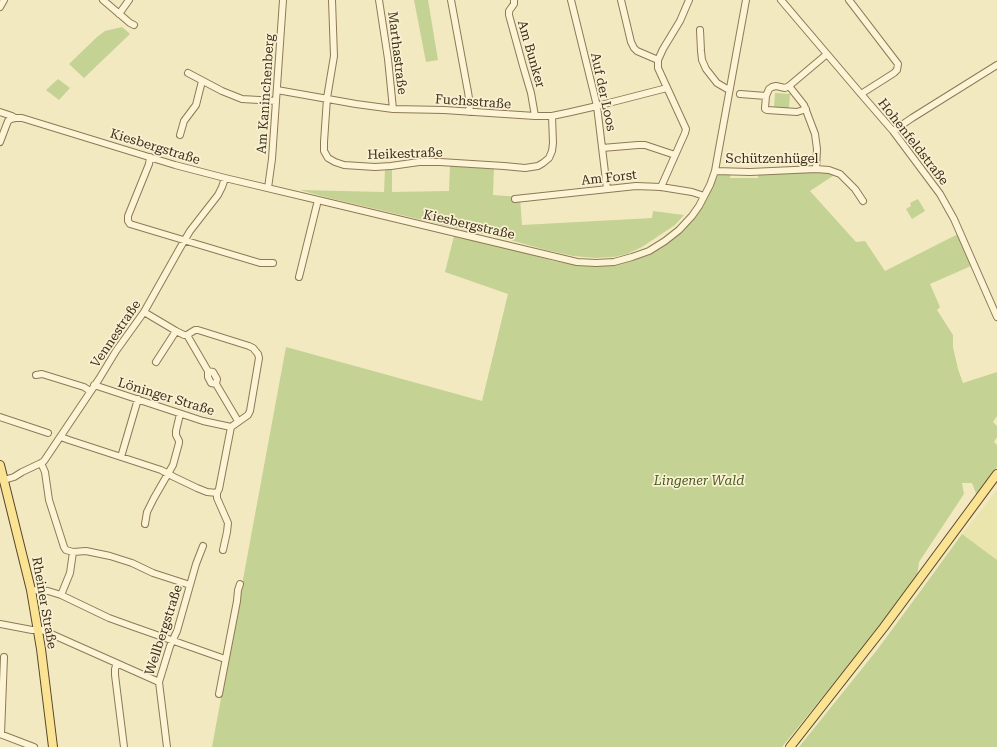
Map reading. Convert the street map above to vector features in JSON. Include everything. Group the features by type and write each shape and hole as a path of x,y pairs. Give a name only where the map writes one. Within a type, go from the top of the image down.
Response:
{"main road":[{"name":"Rheiner Straße","path":"0,465 4,480 3,493 21,547 31,590 38,630 53,747"},
{"path":"790,747 884,627 997,474"}],"street":[{"path":"0,7 4,0"},
{"path":"103,0 134,25"},
{"path":"119,14 129,0"},
{"name":"Am Kaninchenberg","path":"268,188 272,159 283,0"},
{"name":"Heikestraße","path":"332,0 334,56 327,98 324,151 328,158 334,162 356,166 391,166 419,162 525,168 538,166 549,158 552,151 552,116"},
{"name":"Marthastraße","path":"379,0 388,59 393,109"},
{"path":"451,0 468,92 470,105 469,112"},
{"name":"Am Bunker","path":"514,0 514,4 509,11 509,15 531,93 535,116"},
{"name":"Auf der Loos","path":"571,0 597,106 607,189"},
{"path":"621,0 631,42 634,48 638,52 658,60"},
{"path":"661,187 686,133 686,129 658,68 658,60 680,21 689,0"},
{"name":"Kiesbergstraße","path":"0,112 15,118 22,118 197,171 225,178 577,262 614,262 649,251 679,230 699,206 710,185 715,170 746,0"},
{"name":"Hohenfeldstraße","path":"781,0 893,131 945,202 962,236 997,317"},
{"path":"849,0 898,64 897,70 894,73 861,94"},
{"path":"700,30 700,51 706,70 717,83 730,90"},
{"path":"806,109 797,112 767,110 765,109 766,96 769,89 772,87 776,86 785,88 789,86 827,54"},
{"path":"893,131 997,65"},
{"path":"188,73 222,91 242,99 276,101"},
{"path":"180,135 184,121 196,106 202,81"},
{"path":"789,86 804,105 816,134 816,169"},
{"name":"Fuchsstraße","path":"277,90 393,109 552,116 667,88"},
{"path":"740,94 766,96"},
{"path":"0,142 8,121 15,118"},
{"path":"602,148 638,145 675,156"},
{"path":"150,157 149,164 132,202 128,216 128,221 130,224 260,263 273,263"},
{"name":"Schützenhügel","path":"715,170 750,172 816,169 830,170 840,174 855,189 864,201"},
{"name":"Vennestraße","path":"4,480 42,463 61,437 116,351 144,312 184,240 218,194 225,178"},
{"name":"Am Forst","path":"515,199 636,186 661,187 692,192 704,196"},
{"path":"299,277 318,200"},
{"path":"144,312 176,331 187,335 208,371 208,377 211,383 216,384 238,421"},
{"path":"187,335 195,330 198,330 253,348 258,354 259,358 250,411 248,415 231,427 219,489 216,493"},
{"path":"156,362 176,331"},
{"name":"Löninger Straße","path":"36,375 42,374 84,387 138,399 145,403 203,421 231,427"},
{"path":"121,457 138,399"},
{"path":"145,524 154,498 173,465 179,443 176,432 180,414"},
{"path":"0,417 48,433"},
{"path":"61,437 162,470 197,488 207,492 216,493"},
{"path":"42,463 45,472 49,500 66,550 73,552 96,552 132,563 153,573 190,585"},
{"path":"216,493 228,523 227,536 223,550"},
{"name":"Wellbergstraße","path":"167,747 159,682 182,616 196,564 203,546"},
{"path":"61,595 70,573 73,552"},
{"path":"219,694 225,669 225,659 240,584"},
{"path":"31,590 48,591 61,595 109,618 225,659"},
{"path":"0,624 49,633 159,682"},
{"path":"4,657 0,734 34,747"},
{"path":"117,663 115,675 124,747"}],"shaded area":[{"path":"997,490 997,560 962,534"}],"green space":[{"path":"414,0 428,0 438,60 426,62"},
{"path":"122,27 130,34 84,78 69,64 105,31"},
{"path":"58,79 70,88 59,100 46,90"},
{"path":"775,93 790,94 789,108 774,107"},
{"path":"450,165 494,167 493,195 520,197 522,225 652,218 653,211 684,215 675,225 642,247 627,254 614,257 595,258 573,256 546,250 503,238 300,190 384,192 385,169 392,169 392,192 449,191"},
{"name":"Lingener Wald","path":"829,171 836,174 810,191 856,242 865,241 885,271 958,234 971,266 930,284 940,307 937,310 953,335 953,347 963,383 997,372 997,416 993,422 997,426 997,437 994,442 997,445 997,467 977,496 972,483 962,483 964,494 919,562 917,577 782,747 212,747 286,347 482,401 508,294 445,272 454,236 515,250 553,261 577,265 597,266 615,264 661,244 701,207 718,175 725,172 731,173 730,178 758,178 758,174"},
{"path":"918,199 925,211 912,219 906,209 911,206 910,203"},
{"path":"962,534 997,560 997,747 799,747 877,650"}]}
